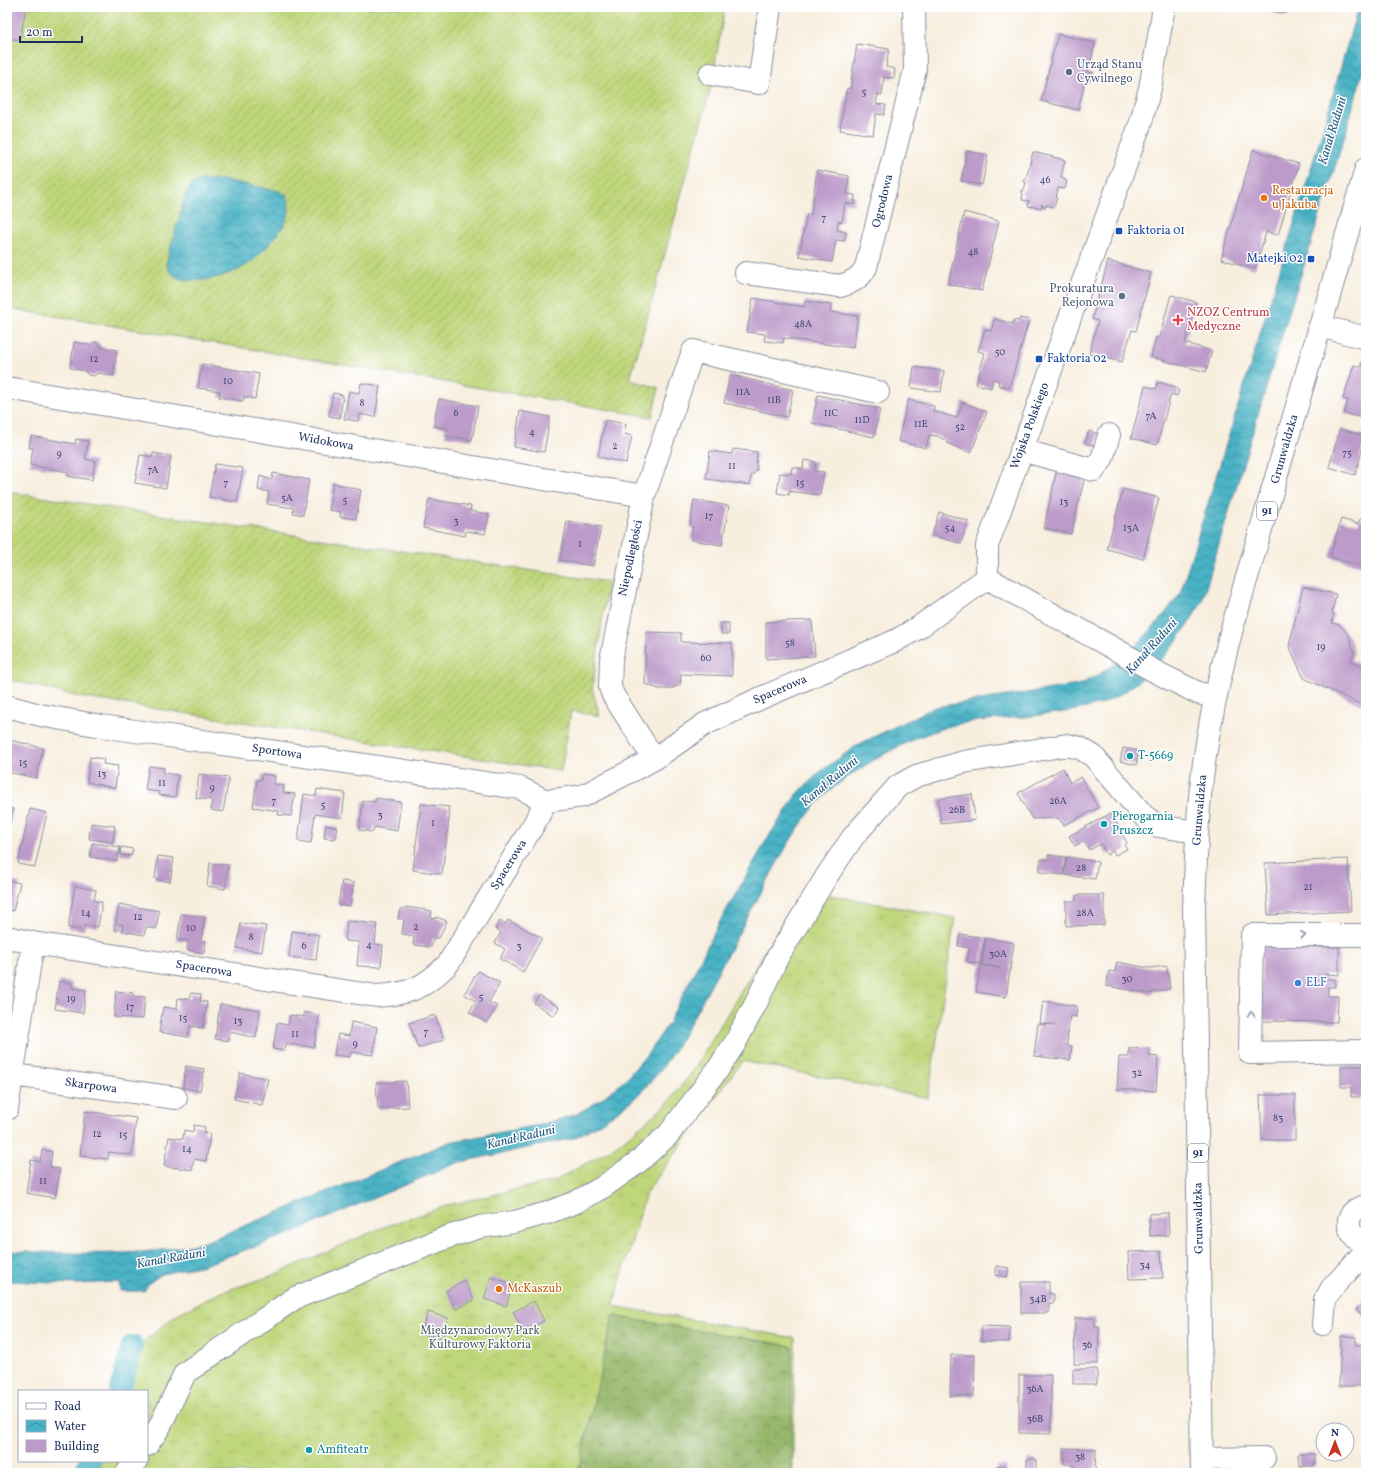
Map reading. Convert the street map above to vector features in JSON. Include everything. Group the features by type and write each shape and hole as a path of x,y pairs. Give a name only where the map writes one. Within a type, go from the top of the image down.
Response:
{"street":[{"path":"710,74 759,83 770,7"},
{"name":"Ogrodowa","path":"746,273 840,286 848,284 863,274 872,244 915,70 914,7"},
{"name":"Wojska Polskiego","path":"987,578 987,546 1139,129 1150,88 1164,7"},
{"name":"Grunwaldzka","path":"1202,1466 1194,908 1197,832 1204,764 1215,697 1231,632 1366,169"},
{"path":"1320,326 1366,338"},
{"name":"Niepodległości","path":"654,759 625,716 610,687 611,660 644,496 693,351 878,392"},
{"name":"Widokowa","path":"7,388 644,496"},
{"path":"1021,450 1094,470 1102,459 1109,434"},
{"path":"987,578 1156,672 1198,693 1215,697"},
{"name":"Spacerowa","path":"7,937 33,943 377,996 395,995 415,990 432,980 448,964 534,824 546,800 583,796 654,759 705,724 761,698 895,641 918,628 987,578"},
{"name":"Sportowa","path":"7,706 40,715 101,726 520,788 546,800"},
{"path":"148,1444 160,1428 185,1373 294,1298 448,1237 480,1228 514,1222 547,1213 576,1202 603,1187 638,1162 668,1135 718,1069 735,1043 778,958 824,880 853,837 898,786 916,776 964,762 1067,745 1080,748 1093,756 1144,816 1158,826 1197,832"},
{"path":"1366,935 1252,935 1250,1053 1366,1051"},
{"path":"7,1109 10,1075 33,943"},
{"name":"Skarpowa","path":"10,1075 176,1098"},
{"path":"1366,1206 1353,1213 1349,1218 1348,1228 1354,1237 1366,1245"},
{"path":"1323,1324 1325,1300 1332,1288 1366,1251"},
{"path":"1202,1466 1264,1458"},
{"path":"127,1473 135,1462"}],"green space":[{"path":"7,7 725,7 711,87 630,380 659,388 652,417 7,308"},
{"path":"7,492 608,582 592,689 600,716 571,711 561,771 79,697 7,679"},
{"name":"Międzynarodowy Park Kulturowy Faktoria","path":"802,890 955,918 928,1098 742,1061 646,1193 613,1306 795,1338 793,1473 88,1473 94,1462 148,1462 148,1390 129,1390 141,1344 177,1314 222,1292 271,1276 381,1228 452,1204 555,1181 615,1147 665,1106 693,1071"},
{"path":"613,1316 792,1346 791,1473 578,1473"}],"water":[{"name":"Kanał Raduni","path":"1358,7 1366,7 1366,60 1346,132 1279,345 1202,601 1194,616 1174,644 1151,670 1125,692 1110,700 1090,707 1057,713 971,722 940,729 910,741 880,756 841,782 818,803 799,827 775,867 688,1027 673,1053 655,1077 629,1103 603,1122 574,1138 457,1163 289,1234 204,1265 162,1274 149,1283 144,1291 120,1291 119,1282 76,1284 7,1281 7,1251 82,1253 132,1252 181,1247 205,1242 449,1142 539,1125 577,1114 601,1099 624,1081 649,1052 668,1024 719,923 767,839 797,794 821,771 859,744 935,707 1078,685 1108,669 1135,647 1159,621 1180,594 1324,126"},
{"path":"199,180 223,180 279,191 287,195 289,210 287,219 280,230 264,251 252,262 239,270 215,278 190,280 179,278 171,272 166,263 186,193 192,185"}],"building":[{"path":"7,7 26,7 20,40 7,38"},
{"path":"1252,7 1287,7 1286,14"},
{"name":"Urząd Stanu Cywilnego","path":"1058,34 1095,43 1088,72 1093,73 1090,81 1085,80 1078,110 1041,101"},
{"path":"857,44 889,49 886,67 895,69 894,78 884,77 882,95 878,94 876,104 886,105 884,115 876,114 873,135 840,130 847,88 850,89"},
{"name":"Restauracja u Jakuba","path":"1253,150 1299,164 1278,235 1266,232 1255,269 1221,259"},
{"path":"967,151 988,155 982,185 961,181"},
{"path":"1033,152 1065,160 1061,177 1065,178 1064,180 1067,181 1065,189 1058,188 1054,207 1046,205 1046,207 1043,207 1042,204 1041,208 1028,206 1029,201 1022,200 1022,190 1024,191 1026,182 1024,182 1024,179 1026,179"},
{"path":"817,170 849,176 847,194 855,195 854,205 845,203 842,222 838,221 837,230 846,232 844,241 836,240 832,262 799,256 807,214 811,215"},
{"path":"964,212 999,221 982,291 948,284"},
{"name":"Prokuratura Rejonowa","path":"1108,261 1151,273 1136,331 1132,330 1122,362 1089,354 1098,321 1092,319"},
{"name":"NZOZ Centrum Medyczne","path":"1171,295 1196,302 1185,343 1212,351 1206,372 1151,357 1156,337 1159,338"},
{"path":"753,298 804,307 805,301 831,305 830,312 858,316 853,348 784,338 783,343 764,341 765,334 747,332"},
{"path":"1020,318 1029,320 1009,388 998,385 999,381 993,379 991,388 976,384 985,353 978,351 985,329 991,331 995,319 1012,324 1014,320 1019,321"},
{"path":"74,342 90,345 94,342 99,343 101,347 117,350 113,376 98,373 93,376 88,375 85,371 70,368"},
{"path":"1363,360 1366,361 1366,419 1344,413 1348,400 1343,399 1354,365 1361,367"},
{"path":"202,364 259,374 255,399 244,397 243,401 219,397 220,391 198,388"},
{"path":"914,367 944,371 941,392 911,388"},
{"path":"730,375 793,390 787,417 724,403"},
{"path":"1158,382 1175,387 1179,391 1177,396 1171,394 1157,445 1131,438 1145,386 1156,389"},
{"path":"361,383 380,386 375,417 360,414 358,421 344,419 349,391 359,393"},
{"path":"333,393 343,395 340,418 329,416"},
{"path":"818,395 880,409 874,437 812,423"},
{"path":"439,399 478,406 472,440 445,436 447,428 434,426"},
{"path":"908,400 934,406 933,411 957,418 963,402 987,412 971,453 947,443 947,441 937,436 929,435 926,448 898,441"},
{"path":"520,411 550,417 544,452 514,447"},
{"path":"605,420 626,424 624,434 632,436 626,463 598,457"},
{"path":"1340,429 1366,436 1355,475 1329,467"},
{"path":"1089,431 1099,434 1095,446 1085,443"},
{"path":"31,436 75,444 76,439 88,441 85,459 95,461 92,480 67,476 68,472 30,465 33,448 29,448"},
{"path":"733,449 757,452 757,471 751,476 750,485 706,479 710,451 732,454"},
{"path":"153,453 171,456 166,488 135,483 140,455 153,457"},
{"path":"804,460 816,462 814,471 824,472 820,495 789,491 789,495 777,493 780,473 791,474 792,467 803,469"},
{"path":"215,464 243,468 237,502 209,497"},
{"path":"1057,469 1085,476 1071,534 1044,528"},
{"path":"273,473 309,480 303,515 293,513 294,508 267,504 269,492 258,490 260,476 272,480"},
{"path":"333,483 361,490 356,519 340,517 341,512 329,510"},
{"path":"1123,489 1159,498 1143,559 1107,549"},
{"path":"429,499 471,506 470,511 489,514 485,534 466,531 465,536 423,528"},
{"path":"694,500 729,506 722,545 691,540 693,527 690,526"},
{"path":"939,512 968,521 961,544 932,535"},
{"path":"1341,519 1358,524 1360,519 1366,521 1366,567 1330,557"},
{"path":"567,521 601,527 593,566 560,560"},
{"path":"1303,587 1336,594 1332,613 1334,614 1332,623 1340,625 1349,636 1354,652 1351,660 1366,669 1366,707 1304,678 1289,646"},
{"path":"812,620 815,656 766,659 766,622"},
{"path":"721,623 729,623 729,634 721,634"},
{"path":"646,632 681,633 681,642 732,643 732,676 681,674 680,685 670,689 659,689 645,684"},
{"path":"10,740 43,748 36,778 7,772 7,755"},
{"name":"T-5669","path":"1123,748 1139,751 1136,765 1120,761"},
{"path":"90,757 104,759 103,764 118,766 115,788 87,782"},
{"path":"149,766 164,768 163,773 178,775 175,797 159,795 159,792 145,790"},
{"path":"1063,768 1070,783 1081,777 1098,808 1064,825 1058,818 1032,819 1018,793"},
{"path":"199,774 229,778 223,812 211,810 212,800 196,798"},
{"path":"262,774 275,776 274,784 284,786 283,793 295,794 291,816 278,815 279,811 253,807 257,780 261,780"},
{"path":"317,789 345,793 342,818 315,814 311,843 298,841 304,794 316,796"},
{"path":"972,794 975,820 941,824 938,799"},
{"path":"376,798 401,802 397,831 374,827 373,832 359,830 363,801 375,802"},
{"path":"421,804 449,807 448,812 450,812 442,874 413,870"},
{"path":"7,807 13,809 10,823 7,822"},
{"path":"30,809 47,813 35,867 18,864"},
{"name":"Pierogarnia Pruszcz","path":"1111,813 1127,843 1124,845 1127,849 1115,855 1113,851 1107,855 1101,844 1089,850 1084,841 1075,846 1069,836"},
{"path":"91,823 115,826 113,842 89,839"},
{"path":"326,825 337,827 335,839 324,838"},
{"path":"92,843 120,847 117,861 90,857"},
{"path":"121,847 133,849 131,856 120,855"},
{"path":"1048,855 1066,857 1063,875 1039,872 1041,859 1048,860"},
{"path":"158,856 174,858 170,882 155,879"},
{"path":"1067,857 1098,862 1095,879 1064,875"},
{"path":"1348,859 1351,911 1268,915 1265,863"},
{"path":"210,863 228,865 225,889 207,886"},
{"path":"7,880 20,883 13,911 7,910"},
{"path":"342,881 354,883 350,906 338,905"},
{"path":"75,886 96,890 94,901 102,902 98,927 85,925 84,930 68,928"},
{"path":"1076,895 1104,895 1104,925 1066,926 1066,901 1076,901"},
{"path":"119,904 159,911 156,929 146,927 144,935 122,931 123,925 119,924 118,931 115,930"},
{"path":"406,907 432,911 431,918 435,919 436,917 447,921 439,938 433,938 431,947 413,945 414,936 402,934 404,919 398,919 400,909 405,909"},
{"path":"181,914 205,917 201,941 206,941 204,953 187,950 188,941 177,940"},
{"path":"508,920 542,938 523,972 500,959 505,949 495,943 501,932 495,929 500,921 505,924"},
{"path":"347,921 377,924 375,944 383,945 381,967 357,966 359,942 345,941"},
{"path":"241,923 266,926 262,952 237,948"},
{"path":"292,931 319,935 316,960 289,957"},
{"path":"960,934 985,938 981,964 967,962 970,948 958,946"},
{"path":"986,938 1014,943 1006,997 976,992 981,965 1000,968 982,965"},
{"name":"ELF","path":"1262,946 1339,947 1339,975 1325,974 1325,979 1335,979 1335,987 1328,987 1328,996 1338,996 1337,1022 1260,1021"},
{"path":"1117,962 1149,968 1167,966 1170,989 1152,992 1153,994 1106,986 1109,971 1115,972"},
{"path":"478,971 500,983 489,1002 497,1006 487,1023 469,1012 476,1001 464,994"},
{"path":"59,981 72,983 72,988 86,990 83,1013 55,1009"},
{"path":"116,991 133,993 133,996 145,997 143,1019 114,1017"},
{"path":"191,993 201,994 200,1001 207,1002 203,1028 190,1026 188,1037 159,1032 163,1007 177,1009 178,998 190,999"},
{"path":"539,995 559,1007 554,1016 534,1003"},
{"path":"1043,1001 1077,1006 1076,1017 1070,1016 1068,1027 1067,1046 1072,1046 1070,1060 1034,1056 1038,1024 1056,1025 1040,1023"},
{"path":"220,1004 260,1010 256,1038 230,1032 229,1041 215,1039"},
{"path":"304,1012 319,1015 314,1047 286,1044 285,1051 273,1049 277,1023 288,1025 290,1015 304,1017"},
{"path":"435,1015 444,1040 418,1048 409,1023"},
{"path":"351,1022 377,1027 373,1055 351,1052 350,1057 334,1055 338,1034 349,1036"},
{"path":"1129,1048 1150,1049 1149,1056 1158,1057 1156,1091 1117,1089 1119,1057 1129,1057"},
{"path":"186,1066 204,1069 200,1091 183,1088"},
{"path":"1341,1066 1366,1066 1366,1094 1360,1094 1360,1097 1351,1097 1351,1087 1341,1087"},
{"path":"240,1073 268,1079 262,1105 234,1099"},
{"path":"406,1081 408,1107 378,1109 376,1083"},
{"path":"1260,1095 1295,1095 1295,1140 1262,1140"},
{"path":"85,1111 136,1118 132,1155 109,1152 108,1159 80,1156"},
{"path":"194,1125 205,1127 204,1133 210,1134 206,1161 194,1159 192,1170 164,1166 169,1137 183,1139 184,1130 193,1132"},
{"path":"42,1150 52,1152 50,1167 60,1169 55,1198 26,1193 31,1160 40,1162"},
{"path":"1168,1213 1169,1235 1150,1236 1149,1214"},
{"path":"1161,1251 1163,1278 1129,1279 1128,1252"},
{"path":"997,1266 1009,1268 1007,1277 995,1275"},
{"path":"491,1277 513,1284 506,1306 484,1299"},
{"path":"464,1280 474,1300 456,1309 446,1291"},
{"path":"1021,1282 1049,1282 1049,1294 1054,1294 1054,1303 1049,1303 1049,1313 1021,1313"},
{"path":"1366,1299 1366,1319 1356,1309"},
{"path":"534,1301 544,1321 524,1331 513,1312"},
{"path":"428,1312 448,1318 443,1339 422,1333"},
{"path":"1075,1318 1095,1318 1095,1327 1099,1327 1098,1364 1074,1364"},
{"path":"982,1326 1010,1327 1009,1342 981,1341"},
{"path":"1341,1336 1356,1337 1355,1345 1362,1345 1362,1356 1366,1356 1366,1386 1339,1386"},
{"path":"951,1355 975,1355 974,1396 950,1396"},
{"path":"1073,1369 1097,1369 1097,1384 1073,1384"},
{"path":"1019,1375 1051,1375 1051,1434 1019,1433"},
{"path":"1064,1448 1096,1449 1095,1472 1073,1472 1074,1465 1064,1464"},
{"path":"1298,1454 1315,1454 1315,1466 1299,1466"},
{"path":"1027,1459 1036,1459 1036,1472 1027,1472"},
{"path":"1005,1465 1006,1473 996,1473 996,1466"}],"waterway":[{"path":"120,1390 132,1346"},
{"path":"84,1473 90,1462"}],"place":[{"name":"Urząd Stanu Cywilnego","path":"1069,72"},
{"name":"Restauracja u Jakuba","path":"1264,198"},
{"name":"Faktoria 01","path":"1119,231"},
{"name":"Matejki 02","path":"1311,259"},
{"name":"Prokuratura Rejonowa","path":"1122,296"},
{"name":"NZOZ Centrum Medyczne","path":"1178,320"},
{"name":"Faktoria 02","path":"1039,359"},
{"name":"T-5669","path":"1130,756"},
{"name":"Pierogarnia Pruszcz","path":"1104,824"},
{"name":"ELF","path":"1298,983"},
{"name":"McKaszub","path":"499,1289"},
{"name":"Amfiteatr","path":"309,1450"}]}
